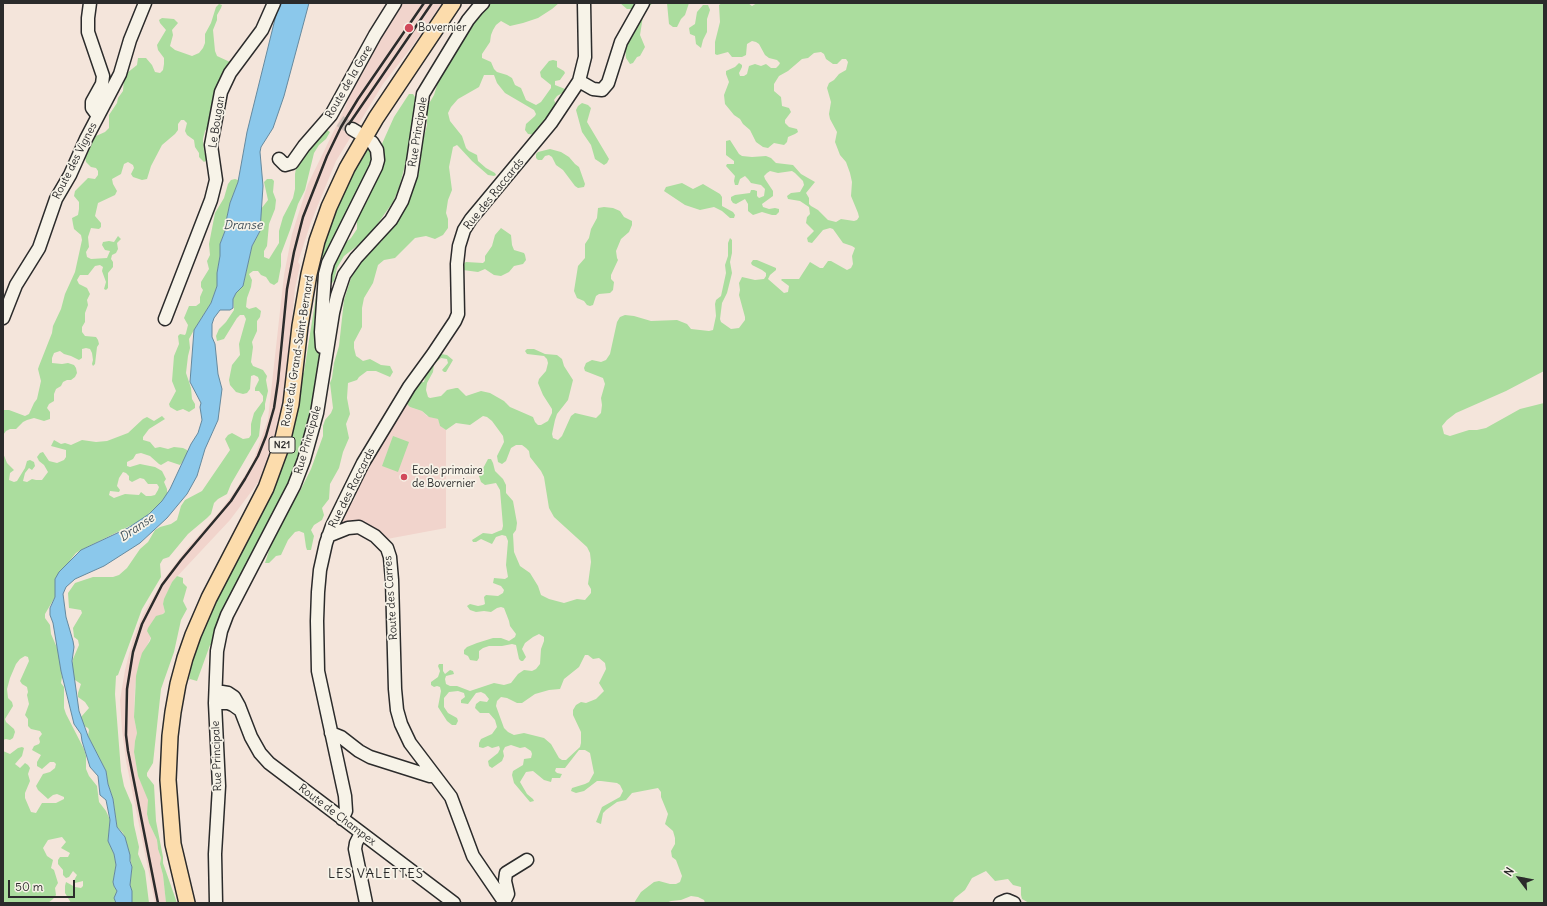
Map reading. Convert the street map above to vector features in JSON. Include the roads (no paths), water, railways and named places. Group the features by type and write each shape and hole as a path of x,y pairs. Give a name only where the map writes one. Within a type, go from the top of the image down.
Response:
{"main road":[{"name":"Route du Grand-Saint-Bernard","path":"186,903 173,844 168,780 170,736 178,684 183,665 193,635 209,598 260,501 273,473 281,448 291,404 302,308 308,274 329,207 347,168 373,124 453,3"}],"street":[{"path":"90,3 88,32 103,76 102,84 92,102 94,111 98,116"},
{"name":"Route des Vignes","path":"3,318 16,285 38,248 56,199 70,175 86,139 120,74 129,44 145,3"},
{"name":"Le Bougan","path":"165,319 211,200 216,180 211,145 222,92 234,68 268,20 274,3"},
{"name":"Route de la Gare","path":"279,159 285,165 292,164 304,146 335,118 375,35 395,3"},
{"name":"Rue Principale","path":"216,903 215,854 219,786 216,697 217,651 221,631 227,615 294,486 304,460 317,413 333,313 344,274 356,258 397,212 407,189 415,155 423,94 468,20 483,3"},
{"name":"Rue des Raccards","path":"328,536 363,463 408,387 447,334 458,314 457,264 459,246 464,230 471,219 551,123 579,81 583,71 585,57 584,3"},
{"path":"579,81 593,90 602,90 608,83 621,42 642,3"},
{"path":"326,357 322,344 321,332 325,274 328,263 376,167 378,160 377,150 372,142"},
{"name":"Route des Carres","path":"328,536 348,528 359,527 375,536 387,548 390,557 392,580 395,689 398,717 410,743 451,797 473,856 505,902"},
{"path":"328,536 320,570 317,621 318,671 346,803 346,811 342,819"},
{"name":"Route de Champex","path":"216,697 224,692 232,695 237,701 250,737 264,758 282,774 454,903"},
{"path":"332,733 341,737 359,751 370,757 430,776 435,776"},
{"path":"361,833 356,843 355,850 366,903"},
{"path":"505,902 508,894 505,881 506,873 527,860"},
{"path":"1000,903 1007,900 1014,903"}],"water":[{"name":"Dranse","path":"279,3 309,3 284,96 273,128 261,147 260,152 263,186 260,231 252,246 243,286 236,293 233,299 233,308 230,310 220,310 214,318 212,324 212,337 215,344 218,374 222,389 218,420 205,449 197,476 187,494 167,518 140,543 104,566 75,579 66,587 63,594 66,617 74,647 72,661 79,711 88,736 106,771 108,784 113,799 117,827 125,837 130,855 132,867 130,885 132,891 132,903 116,903 114,898 117,891 113,882 116,865 114,854 108,841 110,820 106,800 100,795 98,776 90,767 81,734 74,724 61,671 53,623 50,615 50,608 55,597 55,579 59,572 81,550 128,528 149,514 162,501 170,489 191,444 198,433 202,420 200,407 201,403 190,382 194,330 211,303 217,286 220,244 225,231 230,203 238,182 247,132"}],"tunnel":[{"path":"340,121 352,129"}],"railway":[{"path":"158,903 126,735 127,689 133,652 142,624 162,585 231,501 258,456 266,436 274,408 287,289 303,217 327,156 341,127 358,99 424,3"},
{"path":"349,124 432,3"}],"place":[{"name":"Bovernier","path":"409,28"},
{"name":"Ecole primaire de Bovernier","path":"404,477"}],"district":[{"name":"LES VALETTES","path":"376,874"}]}
